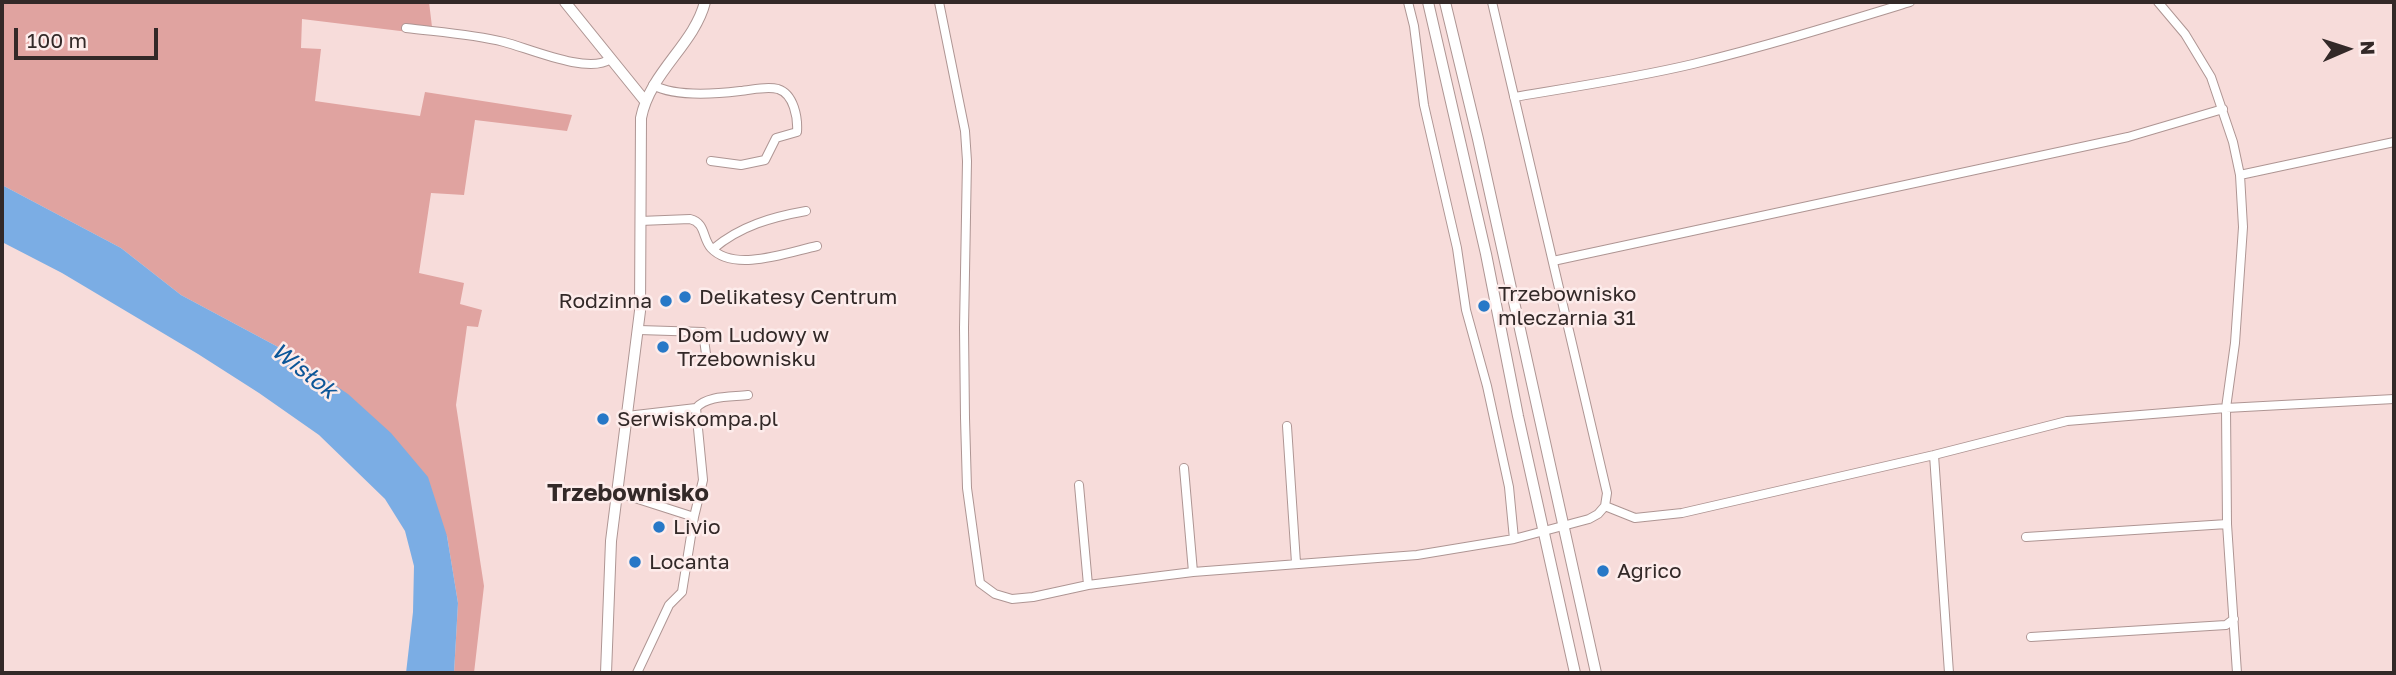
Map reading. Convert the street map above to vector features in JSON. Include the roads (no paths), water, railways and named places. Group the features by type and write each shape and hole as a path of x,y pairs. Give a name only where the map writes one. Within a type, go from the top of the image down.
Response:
{"main road":[{"path":"565,2 645,101"},
{"path":"606,673 611,541 639,330 640,140 645,101 696,22 705,2"},
{"path":"1427,2 1486,254 1575,673"},
{"path":"1445,2 1596,673"}],"street":[{"path":"939,2 966,141 964,340 967,488 980,583 995,594 1012,599 1088,585 1193,572 1417,555 1514,539 1563,527 1598,514 1605,506 1607,493 1492,2"},
{"path":"1408,2 1416,37 1424,105 1457,248 1466,310 1487,386 1509,487 1514,539"},
{"path":"1514,97 1607,82 1693,64 1778,42 1910,2"},
{"path":"2158,2 2185,34 2211,77 2233,142 2240,175 2243,227 2235,343 2227,408 2227,524 2236,673"},
{"path":"406,28 503,42 569,61 598,64 610,59"},
{"path":"653,85 662,89 712,93 776,89 788,96 793,105 797,132 776,138 765,160 741,164 710,161"},
{"path":"1553,261 2128,137 2223,109"},
{"path":"2240,175 2394,142"},
{"path":"713,249 722,241 754,224 806,211"},
{"path":"640,221 697,220 702,225 710,247 730,259 745,260 817,246"},
{"path":"639,330 703,332 706,354"},
{"path":"627,416 696,408 701,403 714,399 748,395"},
{"path":"1605,506 1634,518 1682,513 1934,455 2067,421 2227,408 2394,399"},
{"path":"637,673 668,605 682,592 703,480 696,408"},
{"path":"1287,426 1296,563"},
{"path":"1934,455 1949,673"},
{"path":"1184,468 1193,572"},
{"path":"1079,485 1088,585"},
{"path":"616,492 694,517"},
{"path":"2026,537 2227,524"},
{"path":"2031,636 2226,625 2234,619"}],"water":[{"name":"Wisłok","path":"2,185 121,248 181,295 280,348 348,394 391,433 428,477 447,536 458,603 454,673 406,673 413,612 414,566 405,531 385,499 319,435 259,393 62,273 2,242"}],"place":[{"name":"Delikatesy Centrum","path":"685,297"},
{"name":"Rodzinna","path":"666,301"},
{"name":"Trzebownisko mleczarnia 31","path":"1484,306"},
{"name":"Dom Ludowy w Trzebownisku","path":"663,347"},
{"name":"Serwiskompa.pl","path":"603,419"},
{"name":"Livio","path":"659,527"},
{"name":"Locanta","path":"635,562"},
{"name":"Agrico","path":"1603,571"}],"district":[{"name":"Trzebownisko","path":"628,493"}]}
